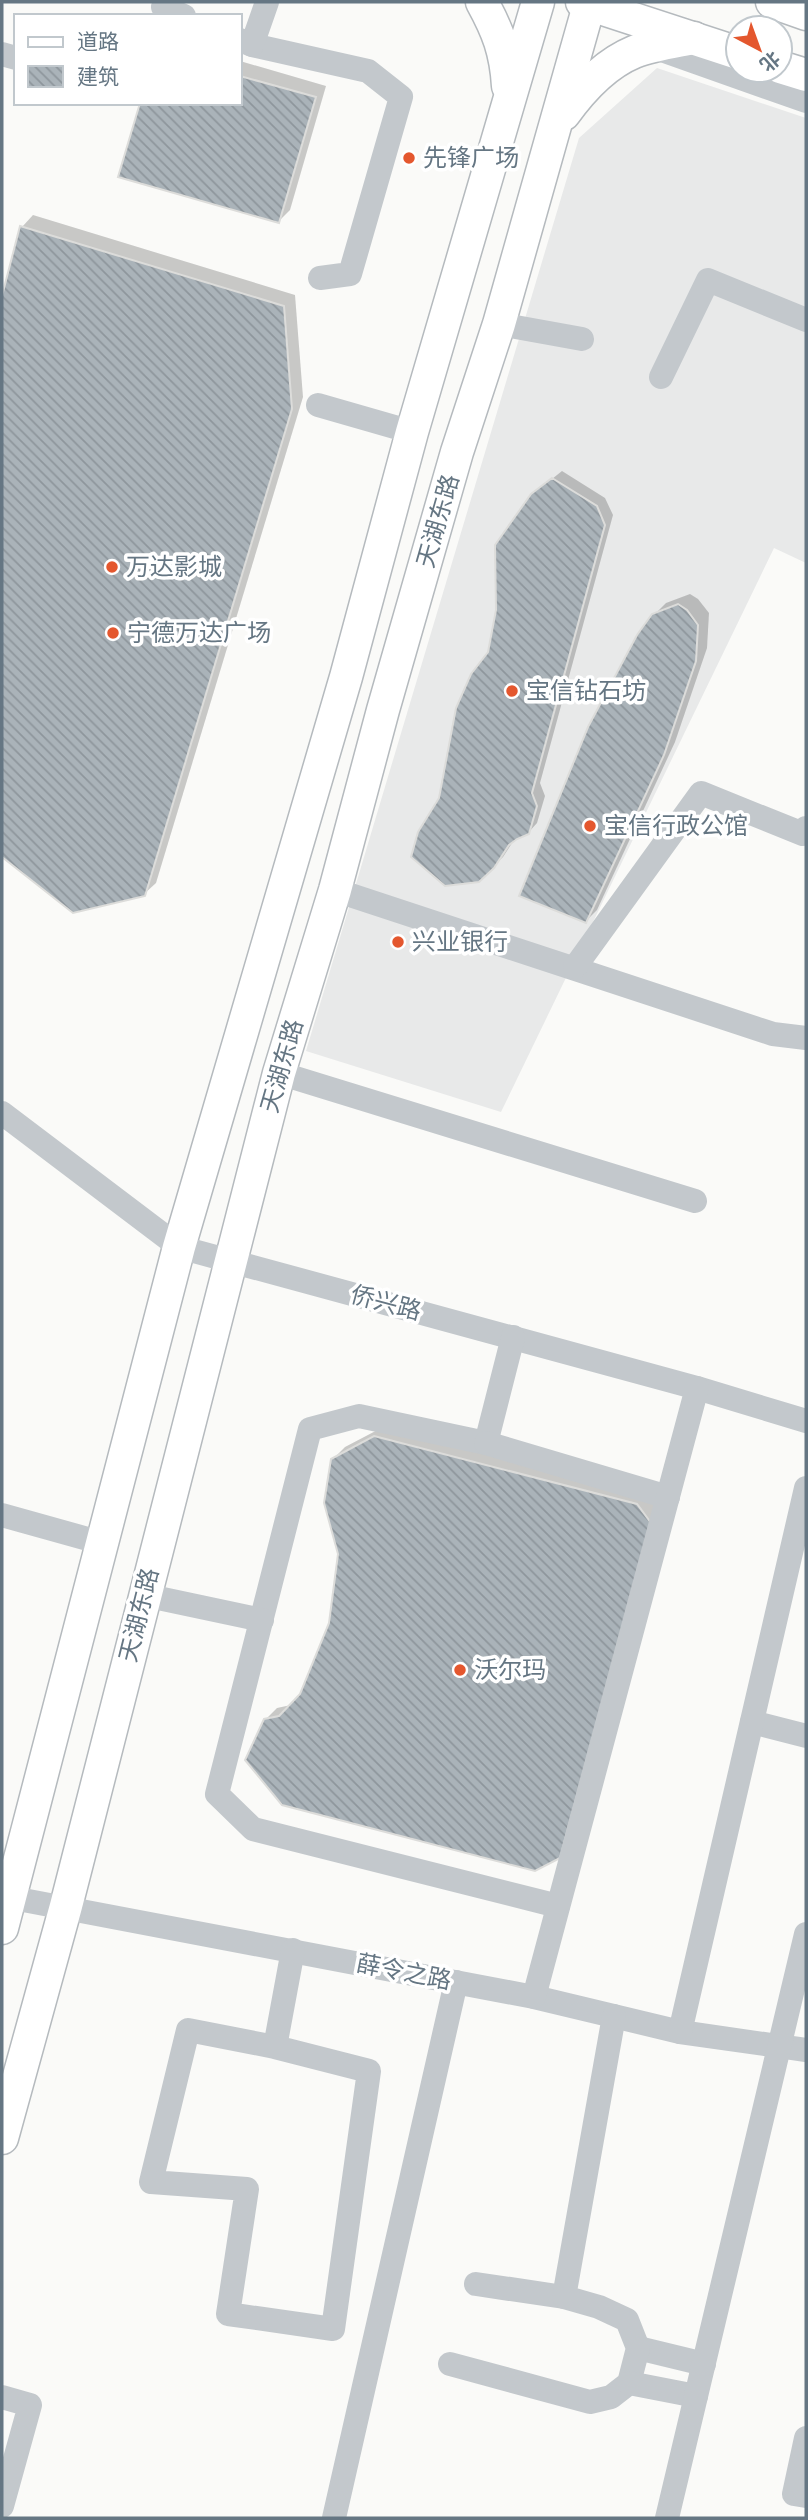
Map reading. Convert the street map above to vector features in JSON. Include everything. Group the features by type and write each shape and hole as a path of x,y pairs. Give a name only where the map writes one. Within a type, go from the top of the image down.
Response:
{"main road":[{"path":"482,2 496,26 506,59 509,96"},
{"name":"天湖东路","path":"2,1928 6,1896 102,1543 178,1247 346,677 412,432 538,2"},
{"path":"587,2 724,48"},
{"name":"天湖东路","path":"2,2138 66,1906 279,1073 335,890 457,452 499,324 554,133 587,2"},
{"path":"771,11 806,14"},
{"path":"502,131 554,133 578,94 611,65 635,52 694,38"}],"street":[{"path":"267,2 246,42 368,71 401,97 350,274 320,278"},
{"path":"653,47 806,101"},
{"path":"661,377 708,280 806,320"},
{"path":"499,324 582,339"},
{"path":"318,405 412,432"},
{"path":"575,967 701,793 803,834 806,828"},
{"path":"335,890 773,1034 806,1038"},
{"path":"279,1073 695,1201"},
{"name":"侨兴路","path":"2,1113 178,1247 513,1337 806,1421"},
{"path":"486,1443 513,1337"},
{"path":"534,1997 697,1388"},
{"path":"558,1906 253,1829 217,1794 310,1429 359,1416 486,1443 667,1497"},
{"path":"680,2032 806,1489"},
{"path":"2,1515 102,1543"},
{"path":"144,1595 262,1620"},
{"path":"752,1722 806,1737"},
{"name":"薛令之路","path":"6,1896 534,1997 680,2032 806,2050"},
{"path":"667,2518 780,2045 803,1963 806,1934"},
{"path":"275,2046 293,1950"},
{"path":"334,2518 456,1982"},
{"path":"564,2297 614,2017"},
{"path":"188,2030 275,2046 369,2071 333,2329 228,2314 247,2189 151,2182 188,2030"},
{"path":"450,2364 590,2402 611,2397 629,2383 638,2348 627,2320 599,2307 564,2297 475,2284"},
{"path":"638,2348 704,2364"},
{"path":"629,2383 696,2396"},
{"path":"2,2397 30,2405 2,2506"},
{"path":"806,2438 794,2494 806,2496"},
{"path":"2,2512 6,2518"}],"shaded area":[{"path":"657,68 806,118 806,563 774,548 501,1112 306,1051 579,138"}],"building":[{"path":"242,77 316,97 279,223 118,177 139,105 242,105"},
{"name":"宁德万达广场","path":"20,226 284,306 292,409 145,896 73,913 2,857 2,296"},
{"name":"宝信钻石坊","path":"552,478 597,506 605,525 532,793 537,806 529,834 509,845 494,868 479,882 445,886 411,857 418,832 439,798 456,708 471,674 488,652 496,610 495,545 531,494"},
{"name":"宝信行政公馆","path":"678,604 687,610 698,625 696,661 664,755 586,923 519,896 588,727 637,635 652,614"},
{"name":"沃尔玛","path":"374,1436 637,1504 651,1523 560,1858 535,1871 282,1805 245,1760 264,1719 279,1716 300,1694 329,1623 338,1554 324,1503 331,1459"}],"place":[{"name":"先锋广场","path":"409,158"},
{"name":"万达影城","path":"112,567"},
{"name":"宁德万达广场","path":"113,633"},
{"name":"宝信钻石坊","path":"512,691"},
{"name":"宝信行政公馆","path":"590,826"},
{"name":"兴业银行","path":"398,942"},
{"name":"沃尔玛","path":"460,1670"}]}
